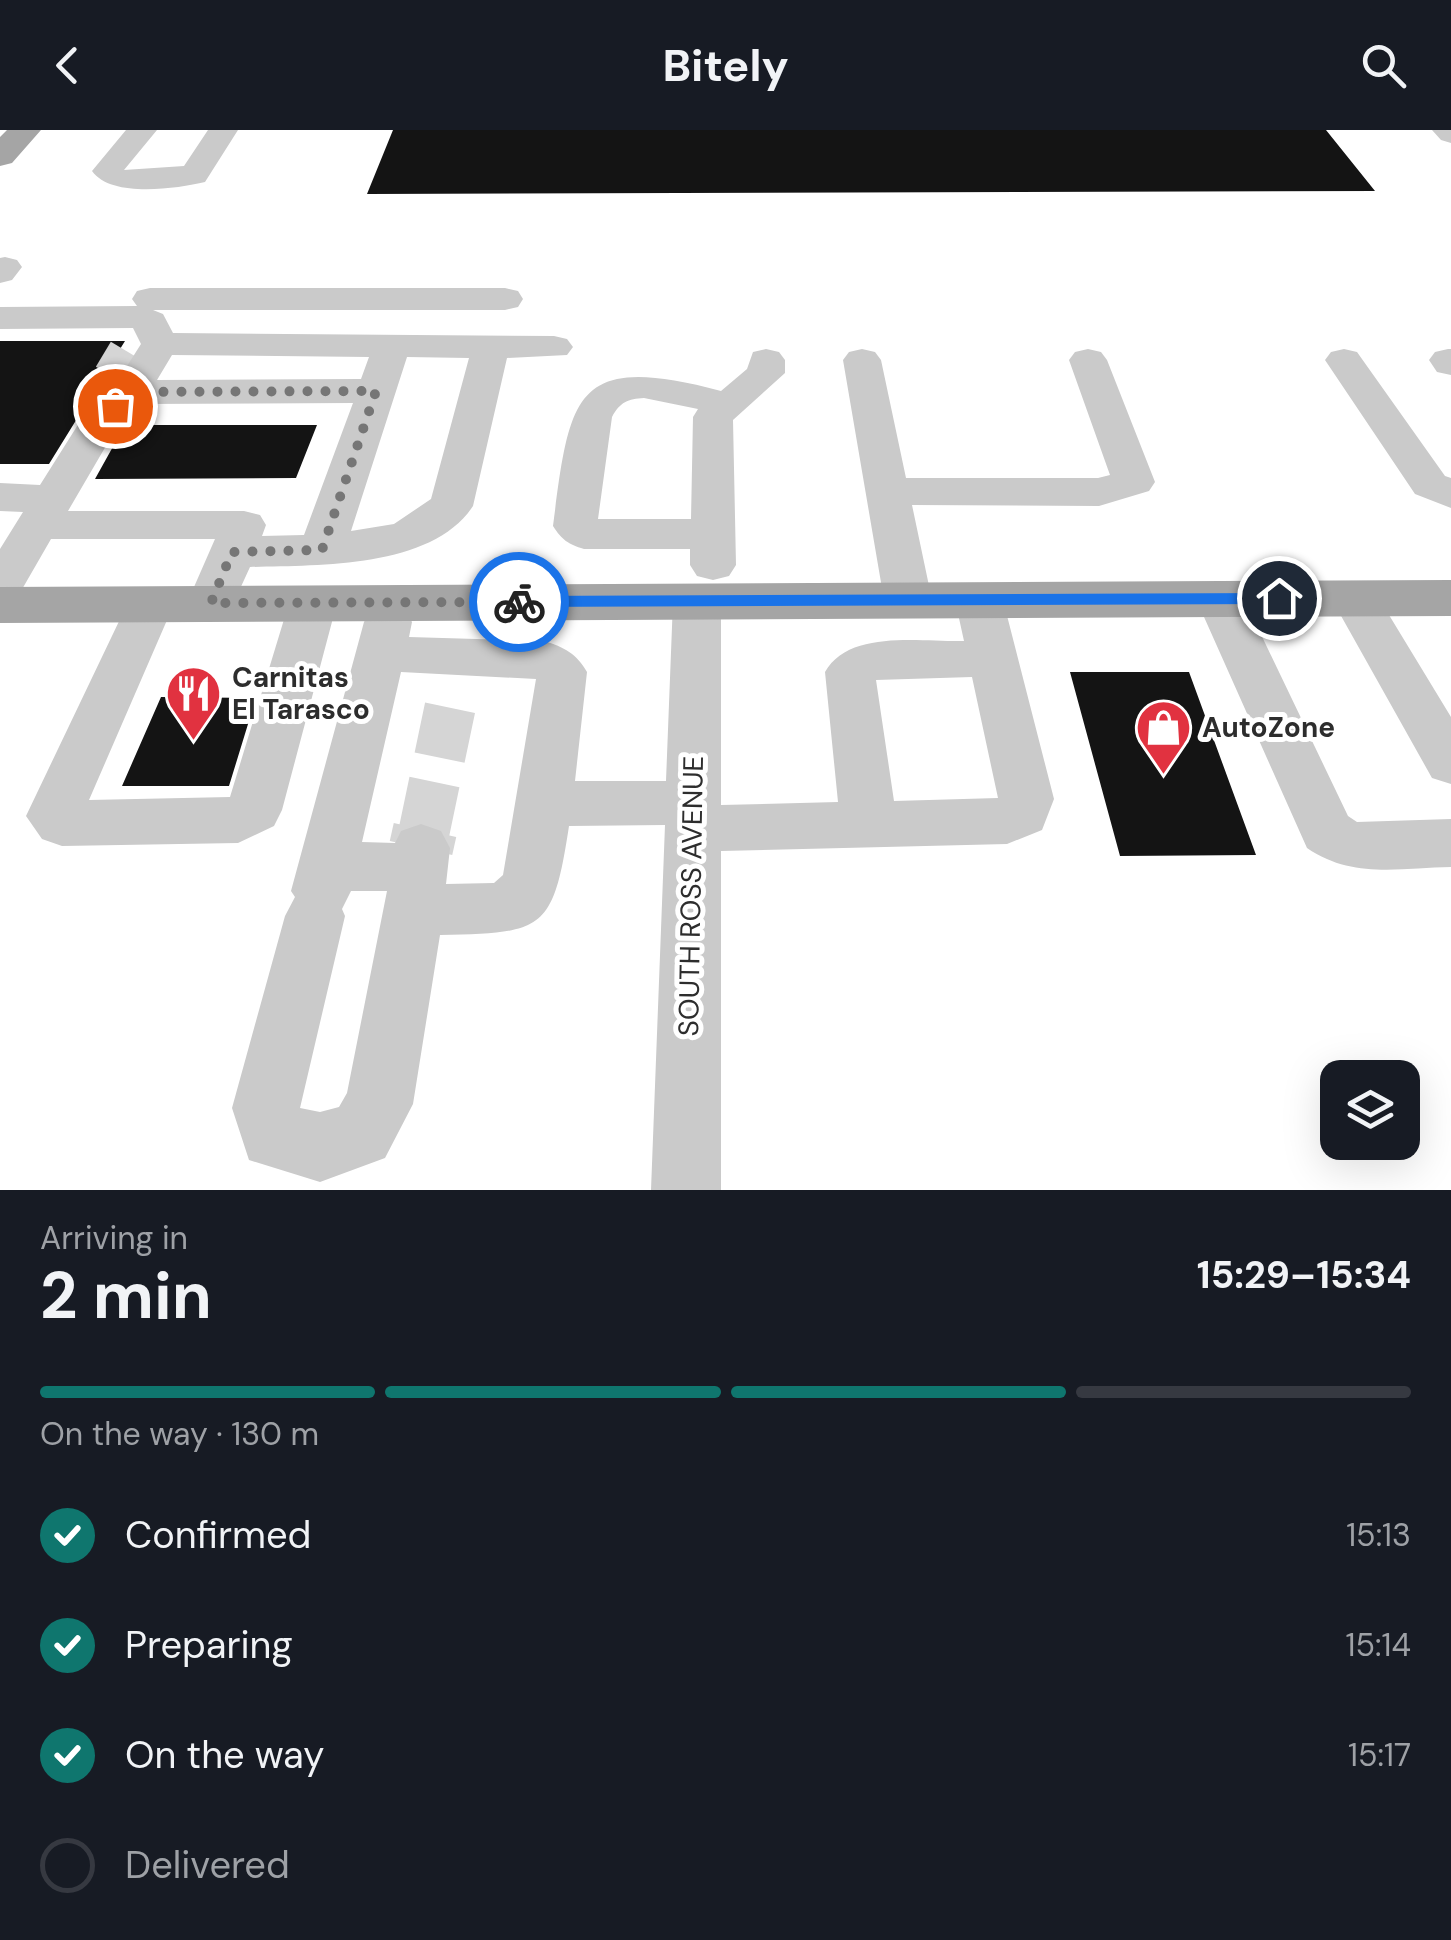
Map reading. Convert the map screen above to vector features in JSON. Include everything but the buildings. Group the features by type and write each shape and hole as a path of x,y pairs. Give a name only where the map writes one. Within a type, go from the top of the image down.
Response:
{"main road":[{"path":"0,156 25,130"},
{"path":"0,605 1451,598"}],"street":[{"path":"142,130 114,175 194,175 224,130"},
{"path":"0,588 100,421 98,412 139,344 171,267"},
{"path":"139,344 385,283 505,299"},
{"path":"0,318 376,391"},
{"path":"139,344 554,347"},
{"path":"322,550 392,346"},
{"path":"232,552 322,550 406,537 451,506 491,347"},
{"path":"712,534 584,534 575,526 588,420 598,398 612,390 640,385 668,387 729,404 766,373 766,360"},
{"path":"862,360 908,600"},
{"path":"887,492 1099,492 1134,482 1088,360"},
{"path":"1344,360 1430,485 1451,494"},
{"name":"SOUTH ROSS AVENUE","path":"686,1190 693,816 712,534 714,417 729,404"},
{"path":"0,497 45,512 244,525 211,603"},
{"path":"1355,598 1451,763"},
{"path":"1220,599 1327,832 1348,846 1451,843"},
{"path":"545,804 869,824 1006,821 1022,814 1026,799 979,600"},
{"path":"393,602 266,1108 273,1136 320,1147 361,1134 379,1104 418,875"},
{"path":"150,604 54,816 62,823 238,820 254,810 313,603"},
{"path":"321,891 418,875 506,908 530,888 562,672 544,659 458,669 380,654"},
{"path":"869,824 850,672 863,662 993,658"}],"tunnel":[{"path":"113,377 128,352"},
{"path":"424,832 455,684"},
{"path":"421,848 425,830"}],"way so far":[{"path":"115,406 130,392 376,391 322,550 232,552 211,603 519,602"}],"place":[{"name":"Carnitas El Tarasco","path":"193,742"},
{"name":"AutoZone","path":"1163,776"}],"route":[{"path":"519,602 1279,598"}]}
